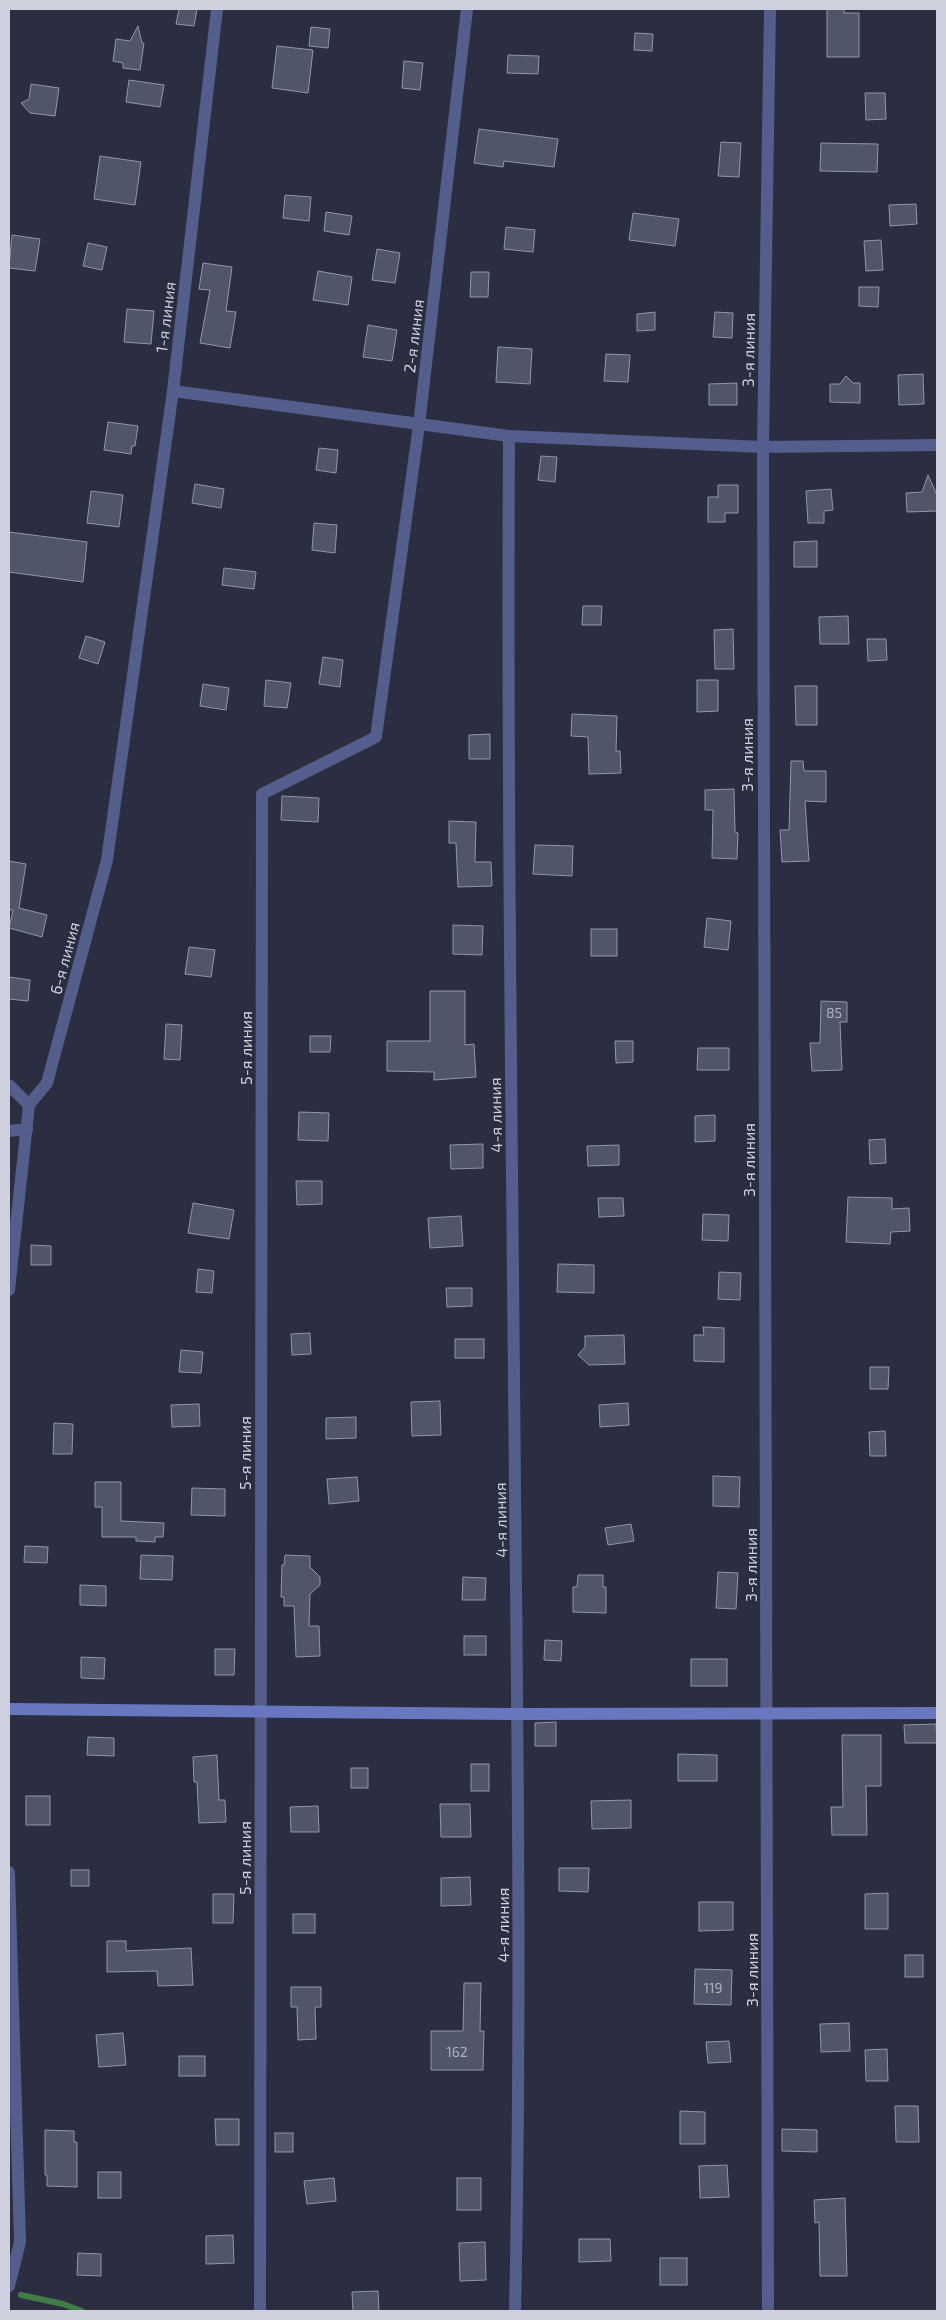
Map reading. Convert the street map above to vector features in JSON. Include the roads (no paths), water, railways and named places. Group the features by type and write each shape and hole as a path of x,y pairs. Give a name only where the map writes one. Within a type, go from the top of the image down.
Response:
{"street":[{"name":"1-я линия","path":"139,628 173,391 218,9"},
{"name":"2-я линия","path":"386,667 419,425 467,9"},
{"name":"3-я линия","path":"768,2311 763,447 770,9"},
{"path":"173,391 509,436 763,447 937,445"},
{"name":"4-я линия","path":"509,436 508,728 518,1714 518,2178 516,2311"},
{"name":"6-я линия","path":"29,1105 47,1083 107,860 139,628"},
{"name":"5-я линия","path":"260,2311 262,794 376,737 386,667"},
{"path":"9,1085 29,1105 9,1290"},
{"path":"9,1131 27,1128"},
{"path":"9,1709 518,1714 937,1713"},
{"path":"9,1872 12,2111 20,2242 9,2286"}],"waterway":[{"path":"21,2295 63,2304 82,2311"}]}
